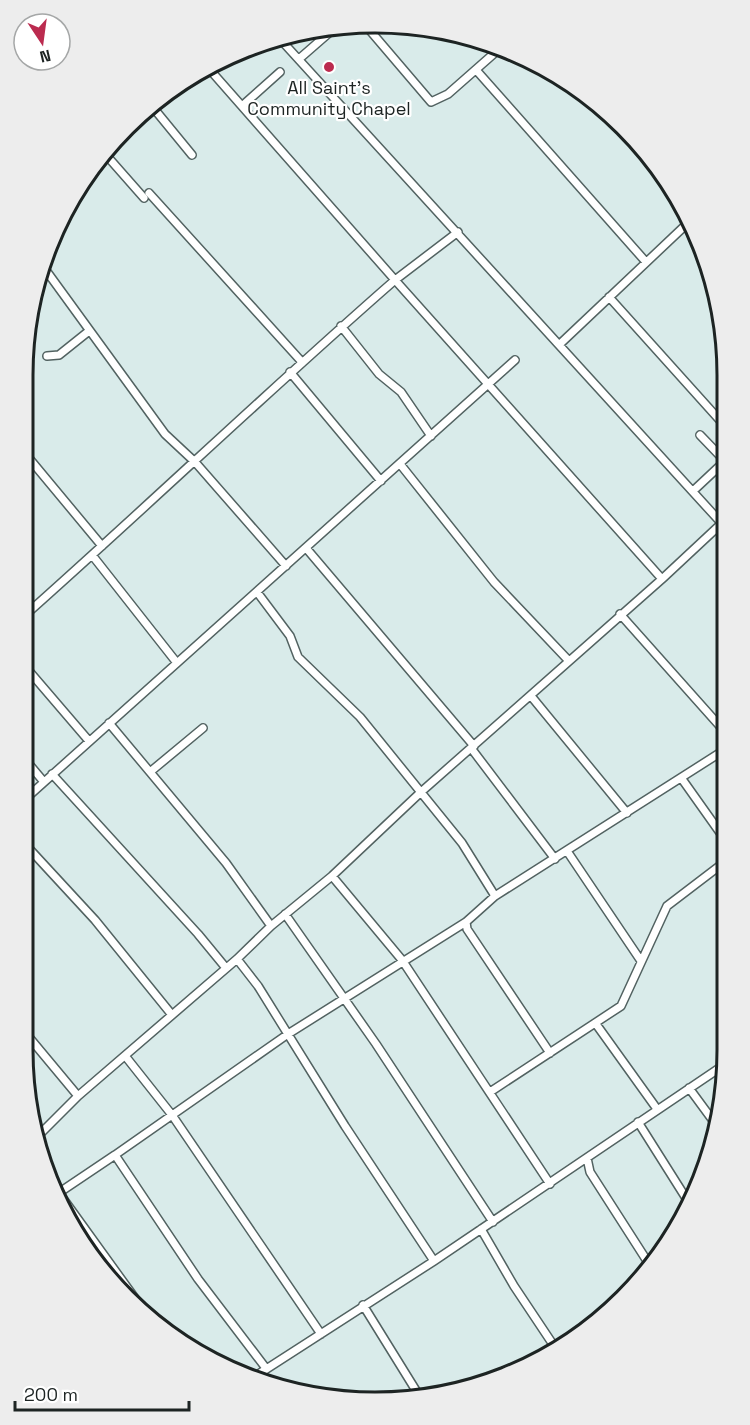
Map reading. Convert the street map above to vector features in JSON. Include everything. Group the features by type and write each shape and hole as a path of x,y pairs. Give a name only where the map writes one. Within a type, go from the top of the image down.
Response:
{"street":[{"path":"372,33 429,101 440,99 477,71 494,54"},
{"path":"299,59 324,37"},
{"path":"286,45 561,343 717,518"},
{"path":"477,71 646,262"},
{"path":"243,105 280,72"},
{"path":"214,73 662,579"},
{"path":"157,112 192,155"},
{"path":"110,159 301,361"},
{"path":"561,343 683,227"},
{"path":"33,608 195,462 301,361 395,279 458,232"},
{"path":"48,274 165,434 195,462 286,566"},
{"path":"609,297 717,417"},
{"path":"341,326 379,374 401,392 431,436"},
{"path":"47,356 59,355 89,331"},
{"path":"33,792 515,360"},
{"path":"290,372 381,481"},
{"path":"700,435 717,453"},
{"path":"33,463 102,546"},
{"path":"400,464 494,582 569,660"},
{"path":"693,491 717,468"},
{"path":"43,1131 78,1096 126,1057 271,926 332,876 421,792 717,530"},
{"path":"306,548 472,747 555,859"},
{"path":"92,555 177,663"},
{"path":"257,592 290,636 298,657 360,717 462,843 495,896"},
{"path":"620,614 717,723"},
{"path":"33,676 89,741"},
{"path":"531,696 627,813"},
{"path":"109,723 226,863 271,926"},
{"path":"150,772 203,729"},
{"path":"63,1190 288,1034 344,1000 402,960 466,922 495,896 717,755"},
{"path":"33,769 44,782"},
{"path":"52,774 226,968"},
{"path":"682,779 717,828"},
{"path":"567,851 641,961"},
{"path":"33,853 95,920 172,1015"},
{"path":"490,1092 596,1024 625,1001 667,906 717,868"},
{"path":"332,876 402,960 550,1184"},
{"path":"285,914 493,1222"},
{"path":"466,922 466,929 550,1053"},
{"path":"237,959 434,1261"},
{"path":"596,1024 657,1109"},
{"path":"33,1043 78,1096"},
{"path":"126,1057 172,1115 321,1334"},
{"path":"260,1372 265,1367 321,1334 493,1222 716,1070"},
{"path":"689,1088 710,1117"},
{"path":"638,1122 684,1196"},
{"path":"115,1155 198,1278 265,1367"},
{"path":"587,1158 590,1172 646,1259"},
{"path":"82,1227 117,1274"},
{"path":"481,1229 514,1286 552,1342"},
{"path":"363,1305 416,1389"}],"place":[{"name":"All Saint's Community Chapel","path":"329,67"}]}
